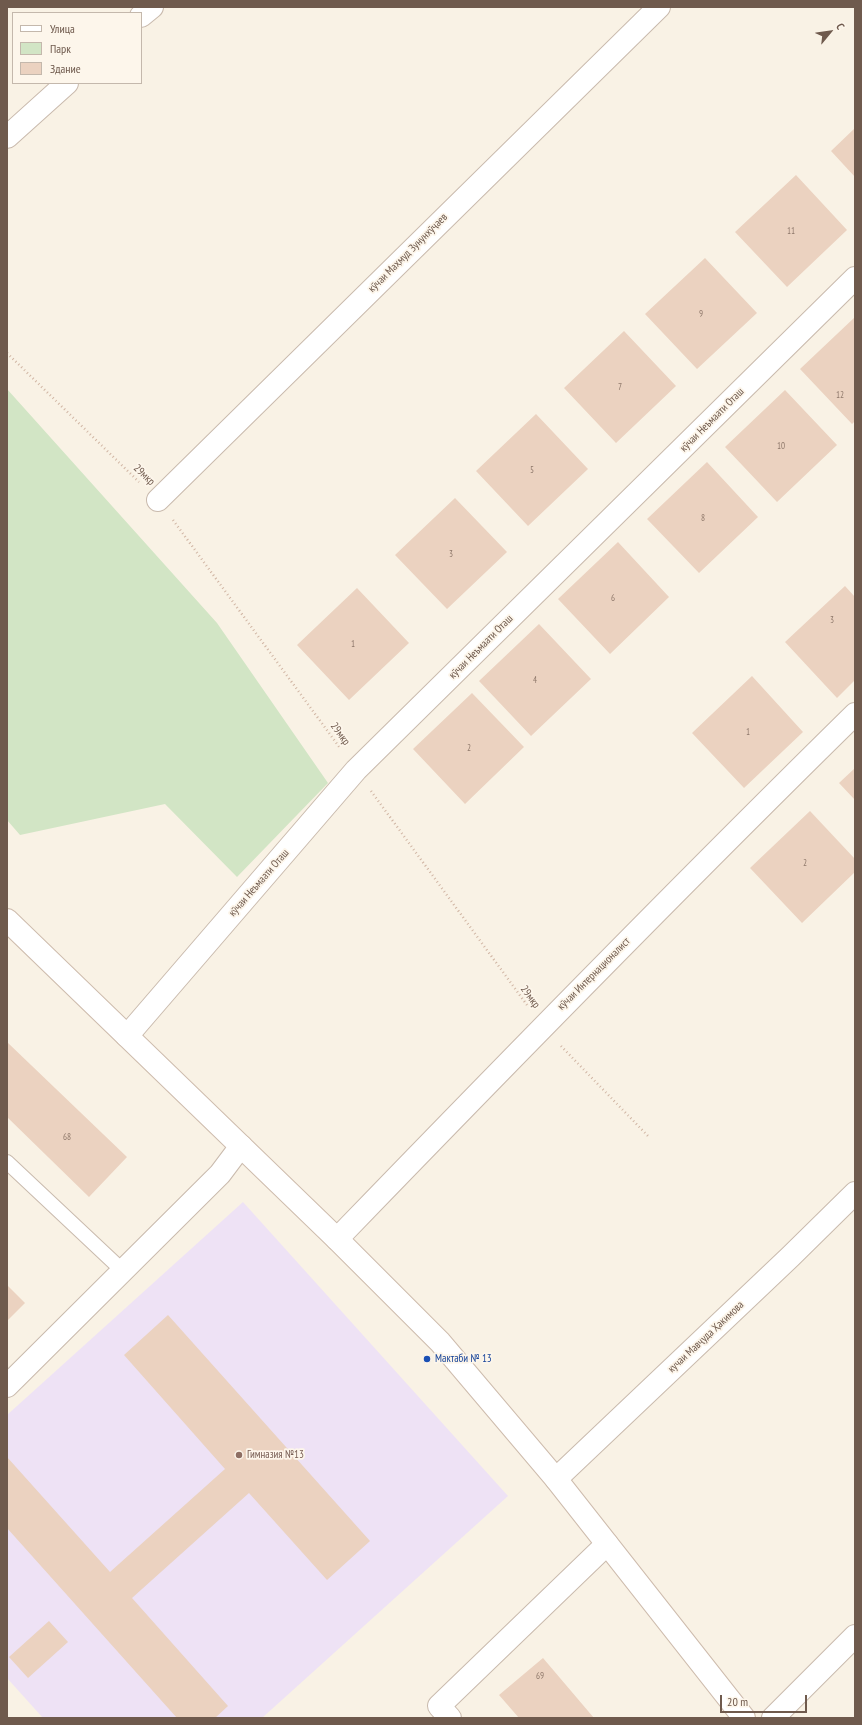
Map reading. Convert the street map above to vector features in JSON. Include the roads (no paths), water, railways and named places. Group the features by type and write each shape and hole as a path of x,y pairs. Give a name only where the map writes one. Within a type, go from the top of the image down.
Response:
{"street":[{"path":"142,15 152,7"},
{"name":"кӯчаи Маҳмуд Зунунхӯҷаев","path":"158,500 659,7"},
{"path":"7,137 66,84"},
{"name":"кӯчаи Неъмаати Оташ","path":"127,1036 356,770 855,278"},
{"name":"кӯчаи Интернационалист","path":"337,1239 542,1026 697,869 855,714"},
{"path":"7,920 337,1239 440,1342 556,1479 744,1718"},
{"path":"7,1386 220,1174 241,1146"},
{"name":"кучаи Мавҷуда Ҳакимова","path":"556,1479 790,1257 855,1193"},
{"path":"450,1718 439,1706 607,1544"},
{"path":"773,1718 855,1636"}],"lane":[{"path":"7,1162 123,1270"}],"place":[{"name":"Мактаби № 13","path":"427,1359"},
{"name":"Гимназия №13","path":"239,1455"}]}
